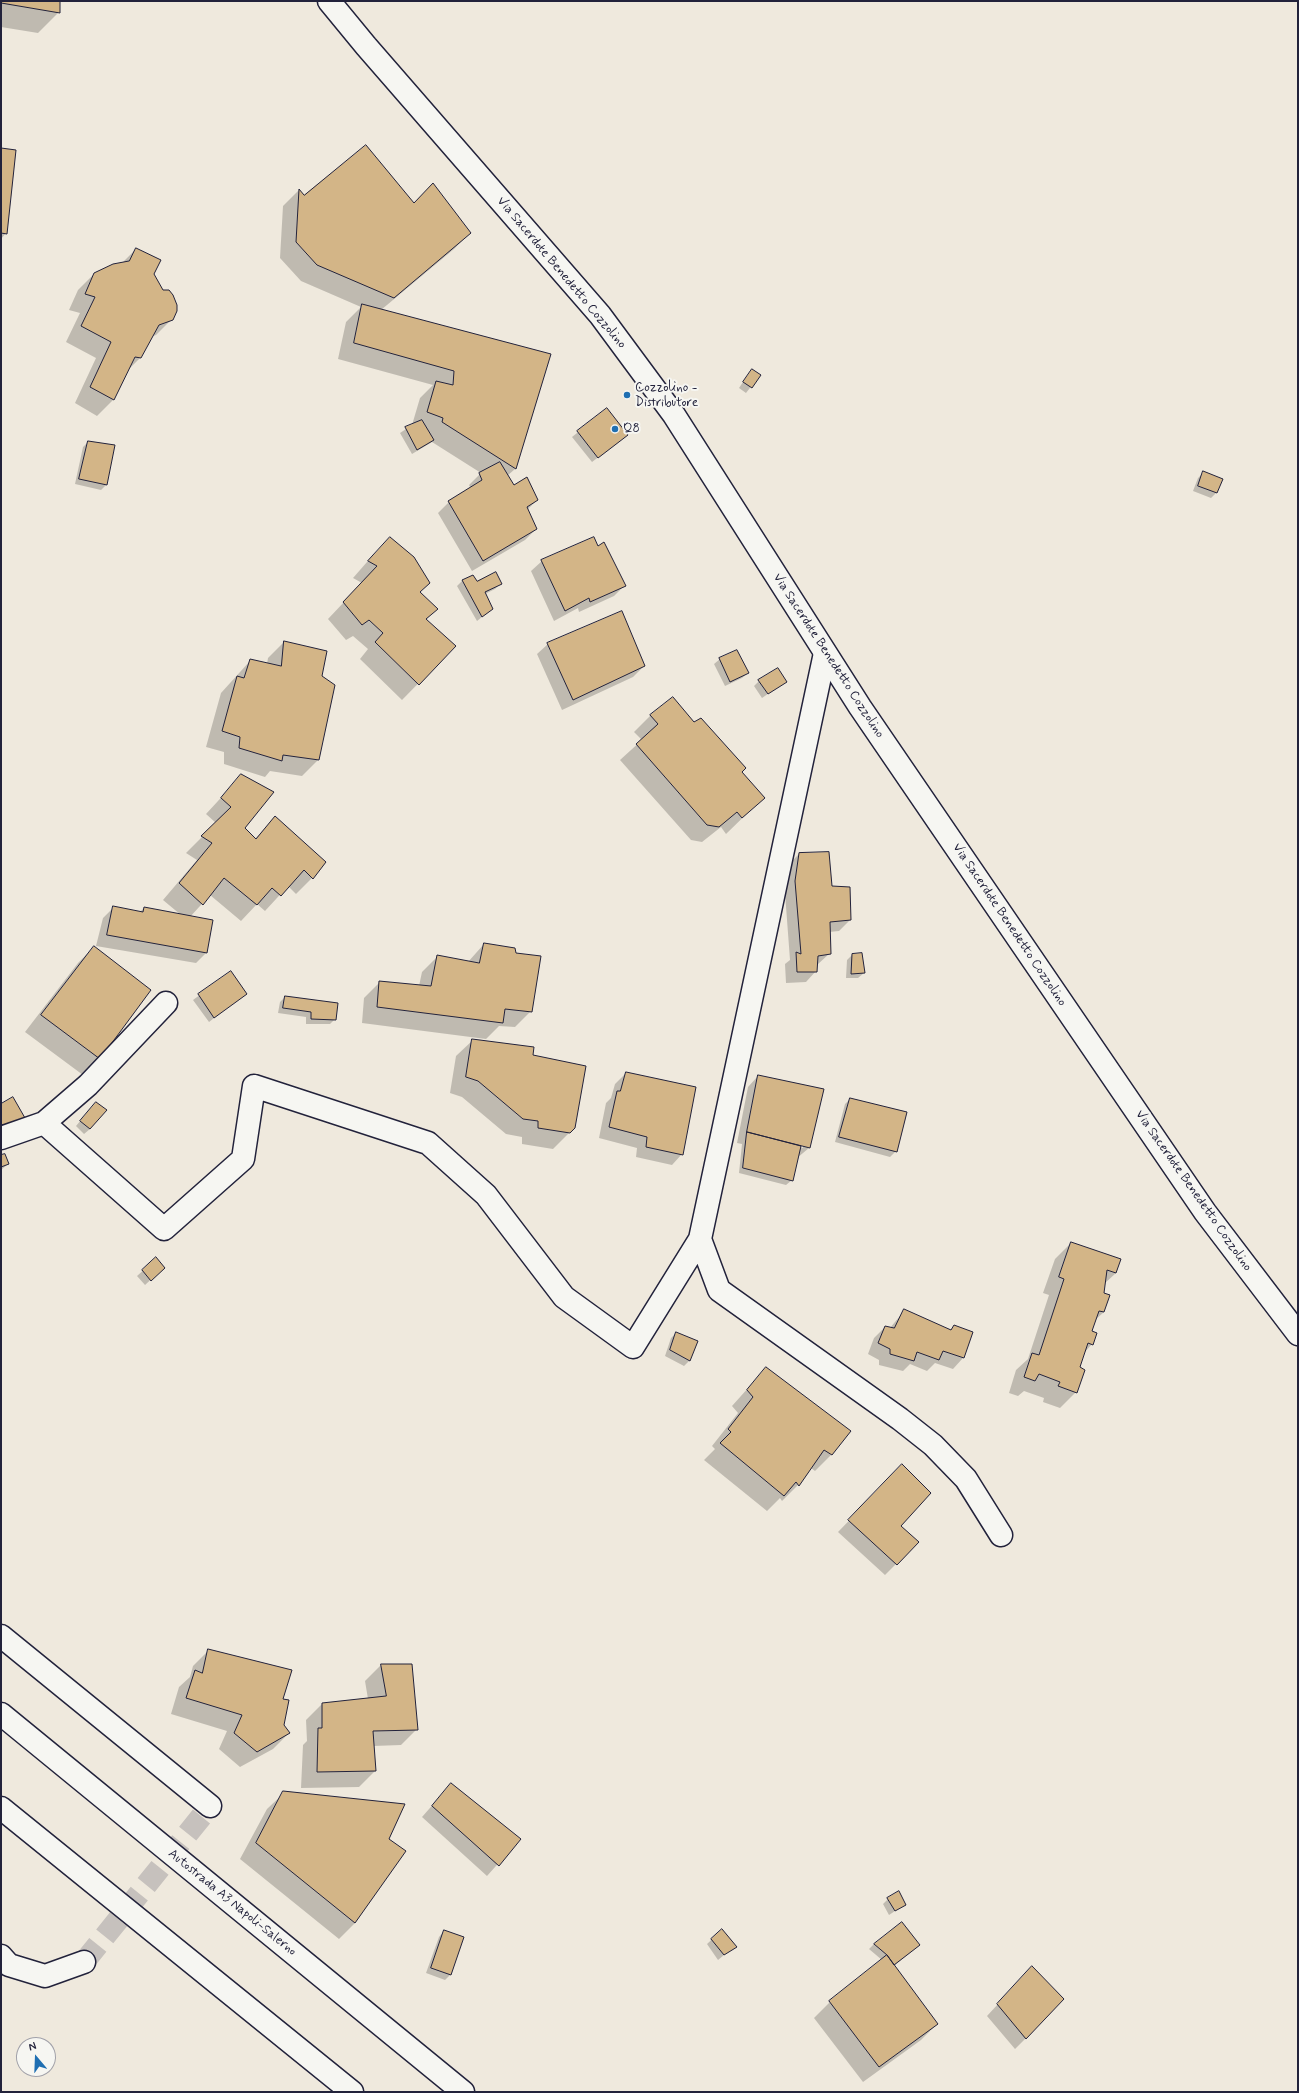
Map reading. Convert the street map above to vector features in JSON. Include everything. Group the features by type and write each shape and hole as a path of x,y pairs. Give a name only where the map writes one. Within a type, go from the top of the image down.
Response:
{"main road":[{"name":"Via Sacerdote Benedetto Cozzolino","path":"328,1 600,315 674,415 860,707 1205,1212 1298,1334"},
{"path":"44,1123 164,1229 242,1159 254,1086 428,1143 486,1195 564,1297 633,1346 700,1240 825,653"},
{"path":"1,1138 44,1123 88,1085 166,1003"},
{"path":"700,1240 719,1290 900,1419 933,1446 966,1479 1001,1535"},
{"path":"1,1636 210,1806"},
{"name":"Autostrada A3 Napoli-Salerno","path":"1,1714 463,2092"},
{"path":"1,1808 352,2092"},
{"path":"1,1956 9,1965 45,1976 84,1962"}],"building":[{"path":"1,1 60,1 60,13 1,3"},
{"path":"366,145 414,203 433,183 471,233 394,298 317,265 296,242 299,189 304,195"},
{"path":"1,148 16,150 7,234 1,233"},
{"path":"136,248 161,260 154,274 163,290 169,290 173,295 177,305 177,311 173,320 159,325 141,358 135,357 114,400 90,387 111,342 81,326 95,297 85,294 94,273 113,264 129,261"},
{"path":"362,304 551,354 516,469 442,422 443,418 427,412 436,381 453,385 454,371 354,343"},
{"path":"752,369 761,375 752,388 743,382"},
{"path":"607,408 628,435 598,458 577,431"},
{"path":"422,420 434,440 417,450 405,427"},
{"path":"88,441 115,445 107,485 79,479"},
{"path":"500,462 514,485 527,477 538,500 527,507 537,529 483,561 448,501 482,480 479,473"},
{"path":"1203,471 1223,479 1217,493 1198,486"},
{"path":"390,537 414,557 430,583 420,592 438,609 426,619 456,646 419,685 375,642 383,633 369,620 362,625 343,602 377,566 368,561"},
{"path":"594,537 598,546 604,542 626,586 590,602 589,598 565,611 541,560"},
{"path":"496,572 502,584 485,592 493,609 482,617 462,580 473,575 477,581"},
{"path":"622,611 645,666 573,700 547,643"},
{"path":"284,641 327,651 322,676 335,685 319,760 283,755 282,761 239,748 240,737 222,731 237,676 244,678 250,659 281,666"},
{"path":"737,650 749,673 730,682 719,658"},
{"path":"778,668 787,682 768,694 758,680"},
{"path":"673,697 694,722 701,718 746,768 742,772 765,798 742,818 737,812 719,827 707,825 636,744 658,724 650,715"},
{"path":"241,774 274,792 245,828 256,839 275,816 326,862 313,879 304,870 281,896 272,888 257,905 224,878 203,905 179,883 212,843 201,836 231,807 221,798"},
{"path":"829,852 832,886 850,887 851,920 830,922 831,954 818,956 817,972 797,972 796,952 801,954 795,881 799,853"},
{"path":"113,906 143,912 144,907 213,920 207,953 107,935"},
{"path":"484,943 515,948 516,953 541,956 532,1012 505,1009 503,1023 377,1007 379,981 431,986 437,955 479,963"},
{"path":"94,946 151,990 100,1059 41,1015"},
{"path":"862,953 865,973 851,974 852,954"},
{"path":"231,971 247,994 214,1018 198,994"},
{"path":"285,996 338,1003 336,1020 311,1019 311,1012 283,1008"},
{"path":"472,1039 534,1047 533,1055 586,1066 575,1128 570,1133 538,1128 538,1121 523,1119 478,1081 466,1077"},
{"path":"626,1072 696,1087 683,1155 646,1147 647,1137 609,1127 617,1091 620,1091"},
{"path":"758,1075 824,1089 810,1148 747,1132"},
{"path":"13,1097 25,1118 18,1123 1,1125 1,1104"},
{"path":"850,1098 907,1112 897,1152 839,1137"},
{"path":"96,1102 107,1110 90,1129 80,1121"},
{"path":"747,1132 801,1146 793,1181 743,1168"},
{"path":"5,1154 9,1164 1,1167 1,1155"},
{"path":"1071,1242 1121,1259 1116,1273 1107,1270 1104,1293 1110,1295 1104,1312 1099,1311 1092,1331 1097,1333 1093,1345 1088,1343 1080,1367 1085,1370 1077,1393 1058,1386 1060,1382 1039,1374 1035,1381 1024,1377 1032,1353 1039,1355 1064,1279 1059,1277"},
{"path":"156,1257 165,1268 151,1281 142,1270"},
{"path":"904,1309 951,1330 954,1325 973,1332 964,1358 943,1351 939,1360 917,1352 914,1361 890,1354 890,1349 878,1343 885,1326 894,1328"},
{"path":"676,1332 698,1341 690,1361 670,1350"},
{"path":"766,1367 851,1431 832,1455 824,1450 799,1486 796,1482 784,1496 720,1443 731,1432 728,1429 753,1397 747,1390"},
{"path":"902,1464 931,1493 901,1526 919,1542 897,1565 848,1520"},
{"path":"208,1649 292,1670 283,1699 289,1700 284,1725 290,1733 257,1752 234,1733 242,1715 186,1698 195,1670 202,1673"},
{"path":"381,1664 412,1664 418,1730 373,1731 376,1771 317,1772 318,1728 322,1728 322,1703 386,1696"},
{"path":"451,1783 521,1839 499,1866 432,1806"},
{"path":"283,1791 405,1804 389,1839 406,1851 355,1923 256,1843"},
{"path":"899,1891 906,1905 895,1911 887,1898"},
{"path":"902,1922 920,1945 894,1965 887,1955 874,1944"},
{"path":"722,1929 737,1947 724,1955 711,1939"},
{"path":"444,1930 464,1937 451,1975 431,1968"},
{"path":"887,1955 938,2024 879,2067 829,2001"},
{"path":"1032,1966 1064,1999 1026,2039 997,2004"}],"tunnel":[{"path":"84,1962 210,1806"}],"place":[{"name":"Cozzolino - Distributore","path":"627,395"},
{"name":"Q8","path":"615,429"}]}
